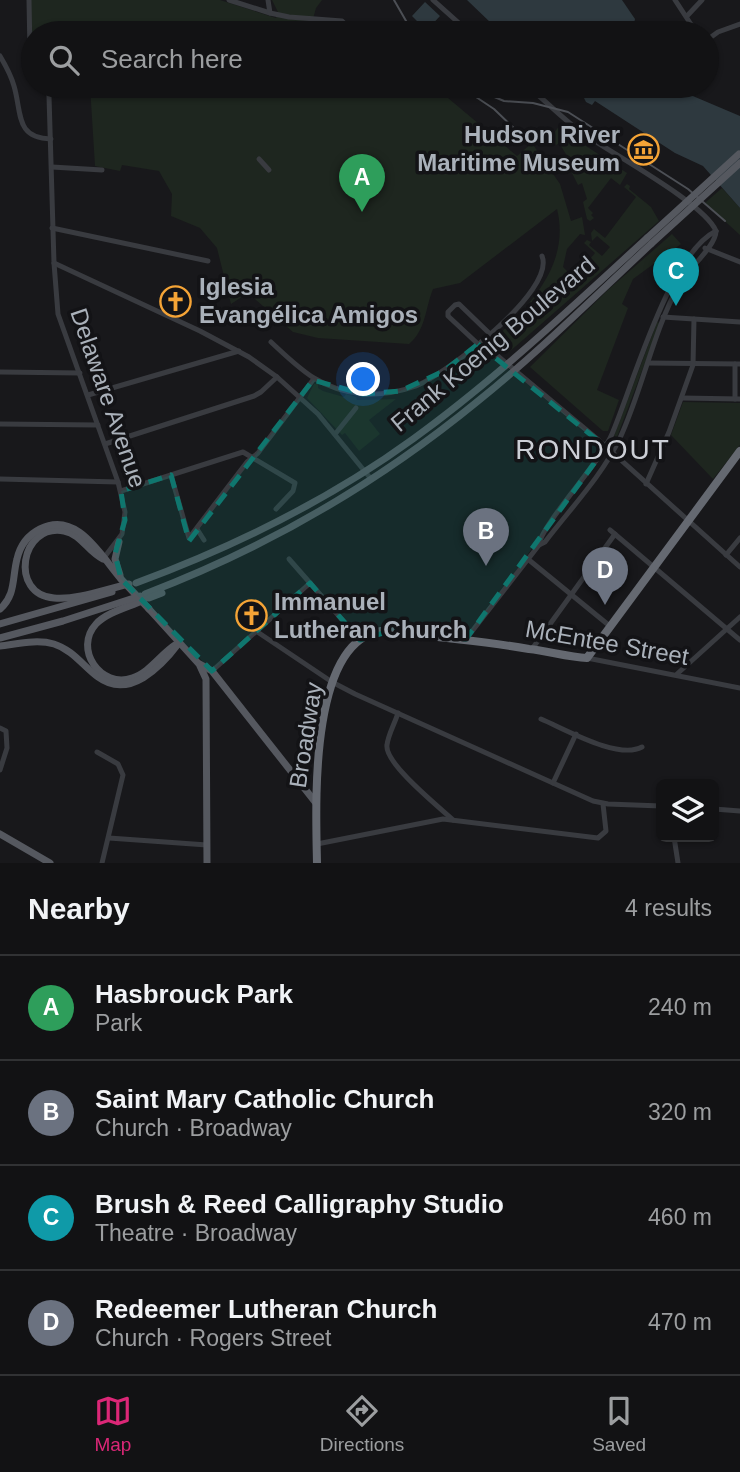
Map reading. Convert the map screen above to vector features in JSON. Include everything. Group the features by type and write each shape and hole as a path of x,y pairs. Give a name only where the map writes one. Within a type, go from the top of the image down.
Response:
{"highway":[{"path":"587,658 740,451"},
{"path":"360,640 371,634 390,631 466,639"},
{"name":"McEntee Street","path":"466,639 587,658"},
{"name":"Broadway","path":"317,863 316,803 320,746 332,682 344,655 360,640"}],"main road":[{"name":"Frank Koenig Boulevard","path":"0,638 145,597 277,534 371,480 437,434 515,370 740,157"},
{"name":"Frank Koenig Boulevard","path":"0,624 135,583 272,523 320,498 429,427 649,241"},
{"path":"0,609 11,595 20,550 32,534 42,528 60,525 72,528 86,538 198,663 206,679 207,863"},
{"path":"103,559 75,535 54,530 40,535 32,543 26,552 24,568 33,588 52,598 135,583"},
{"path":"119,542 115,559 121,579"},
{"path":"145,597 104,618 92,629 88,646 89,657 95,668 112,679 132,678 179,643"},
{"path":"0,646 39,642 57,645 100,679 123,685 142,680 170,655 179,643"},
{"path":"198,663 212,671 316,803"},
{"path":"0,834 50,863"}],"street":[{"path":"29,0 29,21"},
{"path":"229,0 289,17 342,21"},
{"path":"268,0 270,13"},
{"path":"433,0 457,21"},
{"path":"675,0 690,21"},
{"path":"687,16 702,0"},
{"path":"719,32 740,24"},
{"path":"0,56 15,88 23,127 30,135 51,138"},
{"name":"Delaware Avenue","path":"48,98 58,314 121,491 125,520 119,542"},
{"path":"466,639 539,545 545,542 612,453 680,284 715,239 716,231 711,222 684,200 576,128 542,98"},
{"path":"259,159 269,170"},
{"path":"52,167 102,170"},
{"path":"52,228 208,261"},
{"path":"539,545 539,539 607,447 657,316 679,271 708,235 716,231"},
{"path":"700,244 740,262"},
{"path":"271,342 313,380 363,394 398,391 416,386 444,371 490,334 518,306 534,285 544,265 542,256"},
{"path":"54,263 239,351 300,397 336,433 371,480"},
{"path":"490,334 459,304 454,305 448,312 448,316 478,344 507,363 607,447 740,567"},
{"path":"657,316 740,322"},
{"path":"646,484 693,365 694,319"},
{"path":"88,396 239,351"},
{"path":"648,363 738,364 738,399 681,398"},
{"path":"0,372 80,373"},
{"path":"105,444 254,396 276,377"},
{"path":"171,475 188,537 195,532 313,380"},
{"path":"336,433 356,408"},
{"path":"0,424 98,425"},
{"path":"121,491 240,453 253,457 296,485 276,509"},
{"path":"0,479 118,482"},
{"path":"195,532 204,540"},
{"path":"532,649 612,532 740,640"},
{"path":"726,555 740,538"},
{"path":"103,559 119,542"},
{"path":"289,559 360,640"},
{"path":"529,560 611,627"},
{"path":"212,671 310,583"},
{"path":"677,674 740,617"},
{"path":"256,631 332,682 553,783 603,804 656,806"},
{"name":"McEntee Street","path":"587,658 740,688"},
{"path":"398,713 387,742 387,752 399,768 453,820"},
{"path":"541,719 603,746 637,750 642,747"},
{"path":"0,728 6,731 7,748 0,770"},
{"path":"553,783 576,734"},
{"path":"97,751 118,764 123,775 102,863"},
{"path":"317,844 424,822 453,820 598,838 606,831 603,804"},
{"path":"719,809 740,810"},
{"path":"109,838 207,845"},
{"path":"675,842 678,863"}],"highlighted area":[{"path":"478,344 606,447 466,639 390,631 360,640 310,583 212,671 121,579 115,554 125,520 121,491 171,475 189,541 313,380 363,394 400,391 444,371"}],"shaded area":[{"path":"29,0 220,0 276,18 278,12 272,0 322,0 316,8 312,21 30,21"},
{"path":"467,0 622,0 635,19 635,21 489,21"},
{"path":"425,2 440,16 435,21 417,21 412,16"},
{"path":"91,98 448,98 517,156 532,143 560,184 571,221 582,217 585,235 580,234 567,249 563,267 568,272 564,277 570,282 595,253 584,243 587,240 602,256 610,247 597,236 592,241 591,233 594,229 605,238 636,197 624,187 627,184 629,189 651,207 659,221 508,353 496,349 490,343 532,300 552,267 560,230 557,209 460,283 433,289 422,326 409,344 318,338 293,332 248,293 231,304 217,248 200,228 171,216 172,194 159,171 122,165 120,171 95,166"},
{"path":"584,98 698,98 740,116 740,208 703,166 675,153 595,101 592,105"},
{"path":"560,125 627,173 620,185 611,178 588,208 594,218 590,221 587,219 583,202 587,199 582,183 578,185 567,163 569,159 559,143 556,145 553,142 554,133"},
{"path":"722,188 740,208 740,235 705,203"},
{"path":"672,234 681,244 633,279 622,304 628,308 597,390 619,400 608,431 603,431 530,367 609,289"},
{"path":"657,322 660,323 617,437 614,436"},
{"path":"314,384 318,384 318,388 323,391 344,397 346,394 356,397 357,400 396,399 369,420 380,434 359,451 345,433 342,435 307,398"},
{"path":"683,402 740,403 740,445 713,479 671,435"}],"tram line":[{"path":"394,0 406,21"},
{"path":"478,98 494,109 519,133"},
{"path":"497,98 568,112 688,189 725,221"}],"place":[{"name":"Hudson River Maritime Museum","path":"643,149"},
{"name":"Hasbrouck Park","path":"362,212"},
{"name":"Iglesia Evangélica Amigos","path":"176,301"},
{"name":"Brush & Reed Calligraphy Studio","path":"676,306"},
{"name":"Saint Mary Catholic Church","path":"486,566"},
{"name":"Redeemer Lutheran Church","path":"605,605"},
{"name":"Immanuel Lutheran Church","path":"251,616"}],"district":[{"name":"RONDOUT","path":"593,449"}]}
